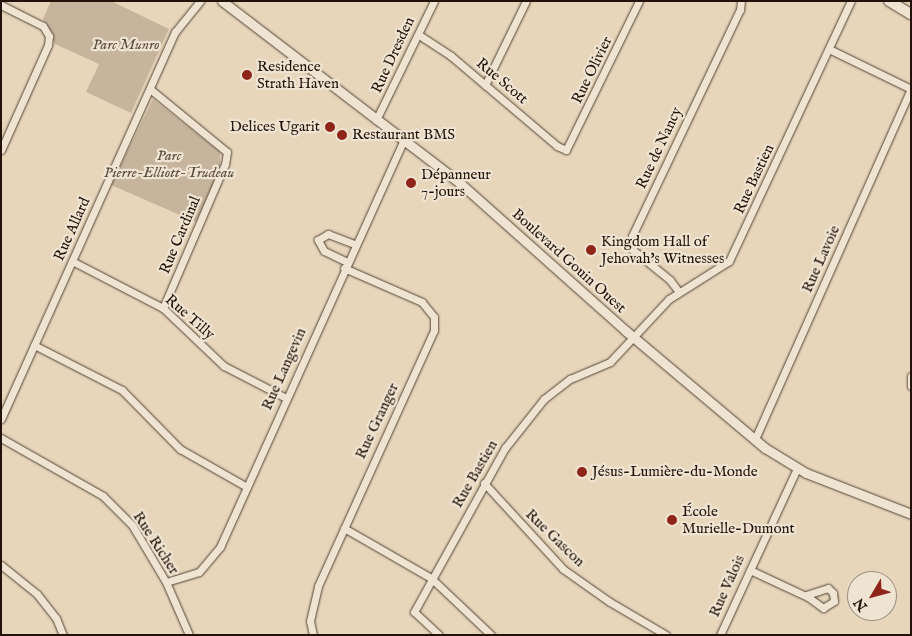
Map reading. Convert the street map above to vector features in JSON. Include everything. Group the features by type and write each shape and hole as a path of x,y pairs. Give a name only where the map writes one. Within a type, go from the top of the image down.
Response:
{"main road":[{"path":"889,1 911,14"}],"street":[{"name":"Rue Allard","path":"1,419 178,27 200,1"},
{"name":"Boulevard Gouin Ouest","path":"222,1 471,192 633,337 755,440 797,468 911,514"},
{"name":"Rue Dresden","path":"376,120 434,1"},
{"path":"485,85 526,1"},
{"name":"Rue Olivier","path":"566,150 640,1"},
{"name":"Rue de Nancy","path":"679,292 670,280 633,250 632,236 738,14 741,1"},
{"name":"Rue Bastien","path":"439,635 414,612 505,448 544,399 570,379 610,362 679,292 722,268 735,253 851,1"},
{"path":"1,5 43,26 48,36 48,45 1,150"},
{"name":"Rue Scott","path":"418,35 485,85 557,146 566,150"},
{"path":"829,49 911,89"},
{"name":"Rue Cardinal","path":"150,89 227,152 225,164 162,308"},
{"name":"Rue Lavoie","path":"755,440 911,89"},
{"name":"Rue Langevin","path":"166,582 199,572 210,563 220,547 354,244 403,141"},
{"name":"Rue Granger","path":"313,635 310,622 318,586 434,330 434,317 422,302 345,265 324,251 318,240 328,234 354,244"},
{"name":"Rue Tilly","path":"72,260 162,308 224,366 286,398"},
{"path":"34,345 122,390 180,449 247,487"},
{"path":"911,376 911,386"},
{"name":"Rue Richer","path":"1,438 103,496 132,525 166,582 189,635"},
{"name":"Rue Valois","path":"720,635 797,468"},
{"name":"Rue Gascon","path":"484,483 563,569 610,602 666,635"},
{"path":"344,528 432,578 490,634"},
{"path":"1,564 37,594 56,618 63,635"},
{"path":"750,570 806,595"}],"green space":[{"name":"Parc Munro","path":"51,1 111,1 169,29 131,113 86,92 99,64 55,44 43,19"},
{"name":"Parc Pierre-Elliott-Trudeau","path":"153,99 220,152 220,168 196,222 111,185"}],"place":[{"name":"Residence Strath Haven","path":"247,75"},
{"name":"Delices Ugarit","path":"330,127"},
{"name":"Restaurant BMS","path":"342,135"},
{"name":"Dépanneur 7-jours","path":"411,183"},
{"name":"Kingdom Hall of Jehovah's Witnesses","path":"591,250"},
{"name":"Jésus-Lumière-du-Monde","path":"582,472"},
{"name":"École Murielle-Dumont","path":"672,520"}]}
